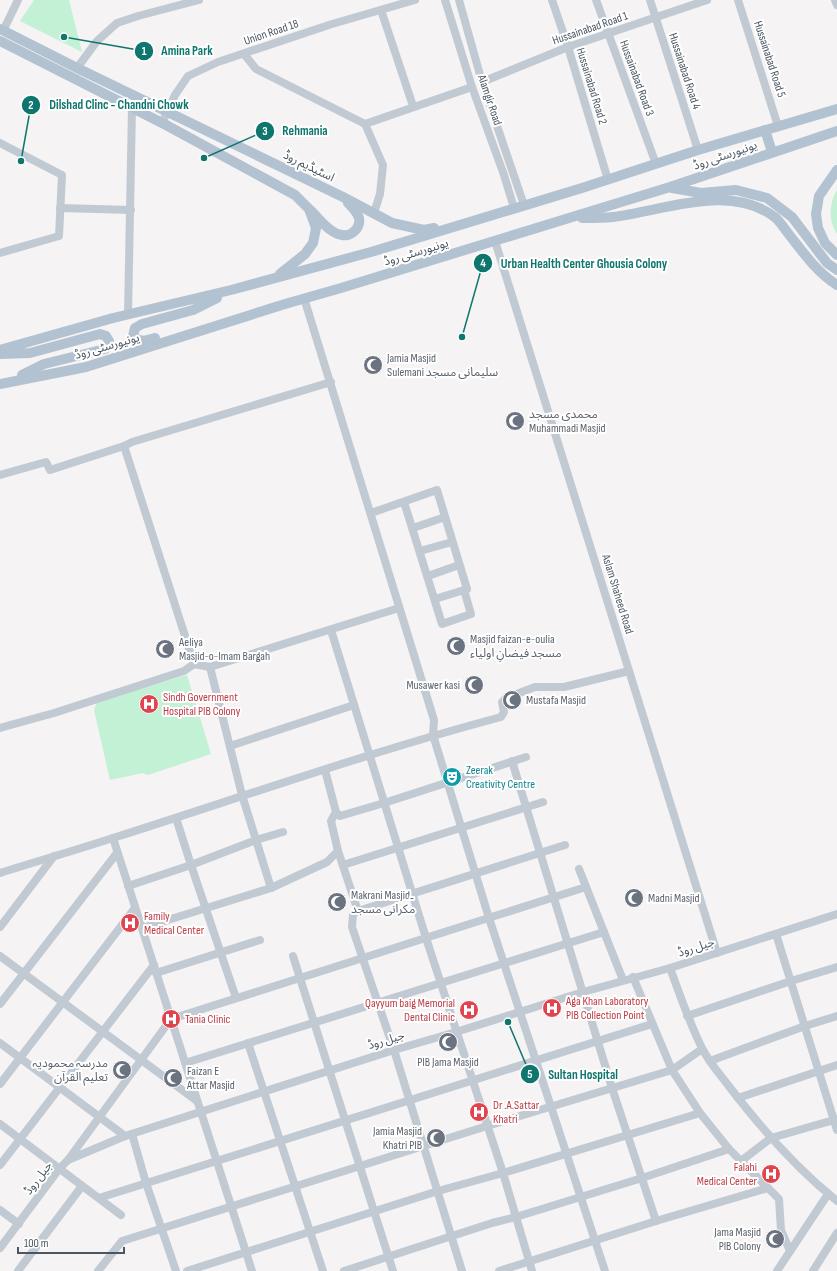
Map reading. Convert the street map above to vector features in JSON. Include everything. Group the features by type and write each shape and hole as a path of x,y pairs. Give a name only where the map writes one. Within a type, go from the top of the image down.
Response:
{"main road":[{"name":"اسٹیڈیم روڈ","path":"1,30 166,112 343,197 392,223 424,230 461,225"},
{"path":"0,42 162,123 295,195 330,229 342,235 348,235 355,231 359,223 359,219 356,210 343,197"},
{"name":"یونیورسٹی روڈ","path":"0,350 371,252 608,180 698,150 836,109"},
{"path":"765,130 772,152"},
{"name":"یونیورسٹی روڈ","path":"3,383 86,367 304,298 670,187 837,131"},
{"path":"837,170 819,196 816,214 818,228 825,243 837,255"},
{"path":"670,187 700,193 736,190 767,198 792,217 827,262 837,270"},
{"path":"568,219 613,217 687,203 713,201 739,202 761,208 777,219 812,263 826,278 837,285"},
{"path":"277,277 305,254 313,243 316,228 309,209"},
{"path":"198,332 172,333 143,342 133,336 135,328 142,324 193,310 231,290"},
{"path":"0,354 30,353 100,334 106,336 109,341 108,346 105,349 44,364 3,383"}],"street":[{"path":"1,30 17,0"},
{"path":"77,68 97,41 117,23 199,0"},
{"name":"Union Road 18","path":"162,123 175,94 188,76 218,62 332,24 415,0"},
{"name":"Alamgir Road","path":"445,0 472,87 504,175 519,207"},
{"name":"Alamgir Road","path":"459,0 519,207"},
{"name":"Hussainabad Road 2","path":"552,0 568,47 608,180"},
{"name":"Hussainabad Road 3","path":"596,0 656,164"},
{"name":"Hussainabad Road 4","path":"650,0 698,150"},
{"name":"Hussainabad Road 1","path":"482,82 568,47 707,0"},
{"name":"Hussainabad Road 5","path":"738,0 778,126"},
{"path":"835,0 837,5"},
{"path":"381,10 413,106"},
{"path":"244,54 256,69 365,124 383,165 380,194 374,214"},
{"path":"365,124 413,106 472,87"},
{"path":"128,315 132,108"},
{"path":"0,143 62,176 59,236 0,253"},
{"path":"60,208 131,210"},
{"name":"Aslam Shaheed Road","path":"495,241 717,953"},
{"path":"304,298 434,720 433,735 489,918 605,1271"},
{"path":"0,474 46,462 50,470 124,446 132,442 331,382"},
{"path":"124,446 194,664"},
{"path":"371,513 437,490 467,589 435,599"},
{"path":"404,502 442,624 471,614 464,590"},
{"path":"413,528 445,517"},
{"path":"420,551 452,542"},
{"path":"428,576 459,565"},
{"path":"0,728 54,713 184,671 194,664 210,667 399,608"},
{"path":"331,630 412,894 503,1173 532,1271"},
{"path":"210,667 242,796 271,888"},
{"path":"0,873 433,735 501,717 504,712 502,702 506,698 535,687 564,687 629,671"},
{"path":"230,746 354,705"},
{"path":"324,770 336,812 340,816 526,757"},
{"path":"512,761 612,1088 656,1221"},
{"path":"343,865 543,802"},
{"path":"336,812 331,821 338,851 358,911"},
{"path":"176,818 190,865 236,998"},
{"path":"128,886 190,865 256,840 283,832"},
{"path":"113,838 252,1271"},
{"path":"462,1271 394,1050 352,927 353,914 358,911 565,845"},
{"path":"142,928 271,888 327,862 338,851"},
{"path":"0,1004 117,853"},
{"path":"0,927 54,856"},
{"path":"578,869 623,980"},
{"path":"68,1160 171,1019 586,887"},
{"path":"0,1084 135,908"},
{"name":"جیل روڈ","path":"0,1248 59,1169 68,1160 129,1135 394,1050 633,977 670,968 837,914"},
{"path":"185,1063 604,932"},
{"path":"776,934 837,1130"},
{"path":"0,1165 102,1032 155,969 221,953 260,940"},
{"path":"0,956 197,1101"},
{"path":"293,956 393,1271"},
{"path":"687,1016 837,967"},
{"path":"670,968 687,1016 702,1049 710,1061 771,1138 837,1201"},
{"path":"633,977 672,1070 700,1113 729,1149 779,1199 781,1230 790,1251"},
{"path":"710,1061 805,1026 837,1016"},
{"path":"99,1198 652,1024"},
{"path":"0,1042 100,1117 129,1135 176,1271"},
{"path":"248,1043 323,1271"},
{"path":"98,1271 122,1241 487,1126 672,1070 702,1049"},
{"path":"738,1098 818,1070 837,1065"},
{"path":"187,1271 438,1191 503,1173 700,1113"},
{"path":"741,1161 771,1138 835,1120"},
{"path":"0,1124 121,1215"},
{"path":"344,1271 452,1236 642,1178 729,1149"},
{"path":"18,1271 82,1186"},
{"path":"499,1271 656,1221 768,1188"},
{"path":"778,1271 828,1194"},
{"path":"0,1210 19,1224"},
{"path":"813,1271 837,1234"}],"green space":[{"path":"34,0 69,0 82,52 20,21"},
{"path":"837,190 837,234 832,223 831,206"},
{"path":"187,675 211,754 148,775 143,773 110,780 94,710 97,702"}],"place":[{"name":"Amina Park","path":"64,37"},
{"name":"Rehmania","path":"204,158"},
{"name":"Dilshad Clinc - Chandni Chowk","path":"21,161"},
{"name":"Urban Health Center Ghousia Colony","path":"462,337"},
{"name":"Jamia Masjid Sulemani سلیمانی مسجد","path":"373,365"},
{"name":"محمدی مسجد Muhammadi Masjid","path":"515,421"},
{"name":"Masjid faizan-e-oulia مسجد فیضانِ اولیاء","path":"456,646"},
{"name":"Aeliya Masjid-o-Imam Bargah","path":"165,649"},
{"name":"Musawer kasi","path":"474,685"},
{"name":"Mustafa Masjid","path":"512,700"},
{"name":"Sindh Government Hospital PIB Colony","path":"149,704"},
{"name":"Zeerak Creativity Centre","path":"452,777"},
{"name":"Madni Masjid","path":"634,898"},
{"name":"Makrani Masjid۔ مکرانی مسجد","path":"337,902"},
{"name":"Family Medical Center","path":"130,923"},
{"name":"Aga Khan Laboratory PIB Collection Point","path":"552,1008"},
{"name":"Qayyum baig Memorial Dental Clinic","path":"469,1010"},
{"name":"Tania Clinic","path":"171,1019"},
{"name":"Sultan Hospital","path":"508,1022"},
{"name":"PIB Jama Masjid","path":"448,1042"},
{"name":"مدرسہ محمودیہ تعلیم القرآن","path":"122,1070"},
{"name":"Faizan E Attar Masjid","path":"173,1078"},
{"name":"Dr .A.Sattar Khatri","path":"479,1112"},
{"name":"Jamia Masjid Khatri PIB","path":"436,1138"},
{"name":"Falahi Medical Center","path":"771,1174"},
{"name":"Jama Masjid PIB Colony","path":"775,1239"}]}
